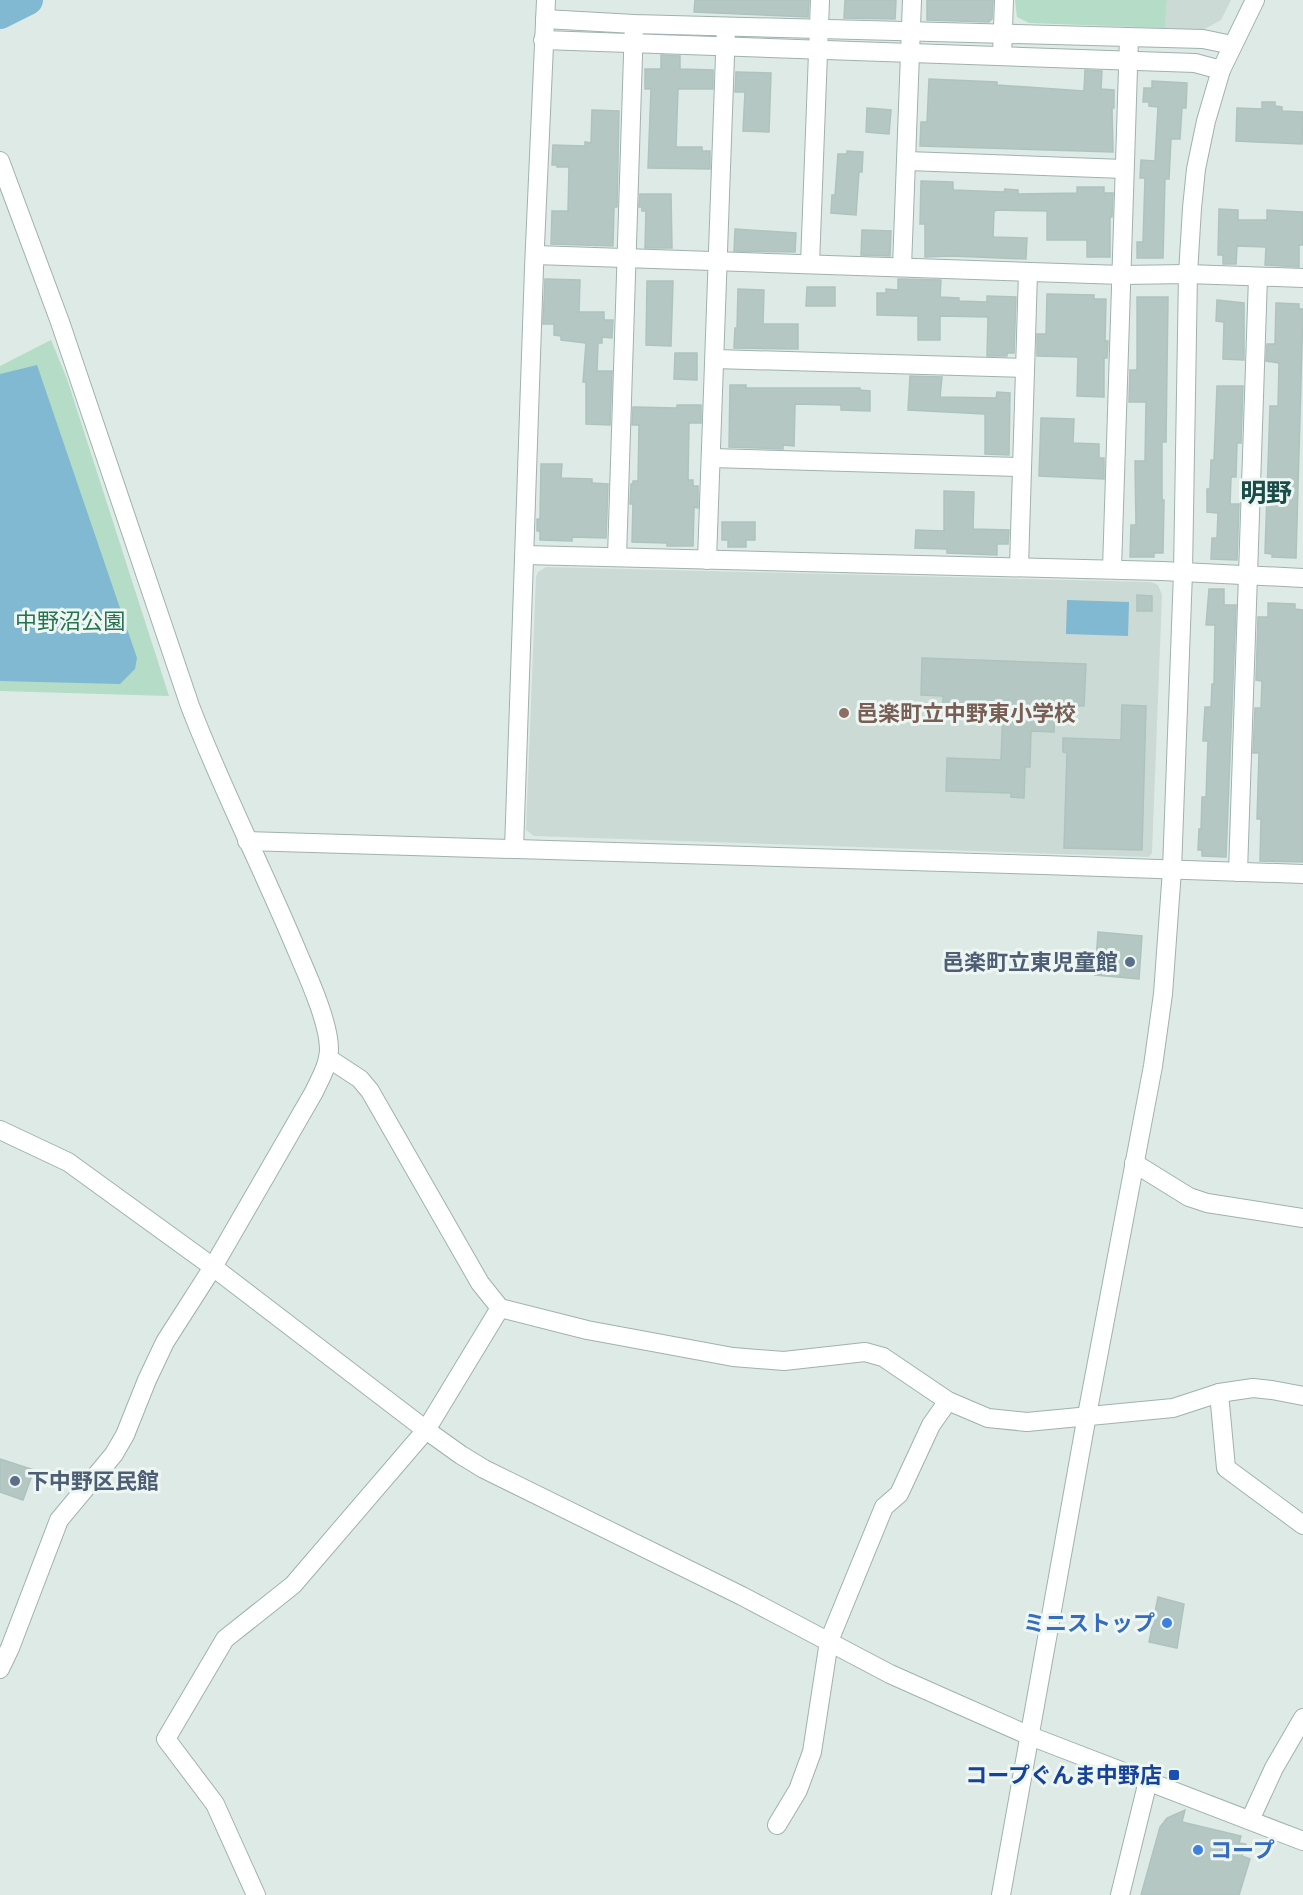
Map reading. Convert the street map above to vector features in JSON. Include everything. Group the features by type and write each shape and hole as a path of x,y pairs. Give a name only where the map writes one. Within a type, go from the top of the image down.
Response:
{"street":[{"path":"514,849 546,0"},
{"path":"810,264 820,0"},
{"path":"902,267 912,0"},
{"path":"1002,56 1004,0"},
{"path":"1001,1895 1087,1415 1153,1066 1163,993 1172,870 1183,572 1191,208 1206,121 1221,70 1255,0"},
{"path":"544,19 726,27 1203,39 1232,45"},
{"path":"617,557 634,24"},
{"path":"707,560 726,27"},
{"path":"1112,570 1129,37"},
{"path":"543,40 1195,63 1221,70"},
{"path":"0,161 64,333 190,706 212,764 281,912 310,982 327,1034 329,1048 328,1058 314,1092 213,1267 165,1342 125,1435 114,1454 59,1520 0,1669"},
{"path":"907,161 1124,169"},
{"path":"535,255 1122,275 1188,274 1303,278"},
{"path":"1019,567 1028,272"},
{"path":"1238,872 1258,278"},
{"path":"715,359 1025,368"},
{"path":"711,458 1022,466"},
{"path":"525,555 1019,567 1303,578"},
{"path":"248,842 1044,864 1303,874"},
{"path":"328,1058 360,1079 370,1091 480,1283 500,1308 588,1330 733,1358 784,1360 865,1352 883,1357 948,1401 988,1418 1027,1422 1173,1408 1219,1393 1253,1388 1303,1396"},
{"path":"0,1130 68,1162 213,1267 426,1430 484,1469 829,1641 890,1674 1030,1736 1303,1841"},
{"path":"1134,1163 1189,1197 1207,1203 1303,1218"},
{"path":"256,1895 215,1804 166,1739 225,1639 293,1585 426,1430 500,1308"},
{"path":"1219,1393 1226,1468 1303,1525"},
{"path":"777,1825 798,1790 812,1752 829,1641 885,1507 899,1494 931,1425 948,1401"},
{"path":"1250,1820 1303,1718"},
{"path":"1120,1895 1148,1781"}],"shaded area":[{"path":"1167,0 1231,0 1221,20 1201,31 1165,28"},
{"name":"邑楽町立中野東小学校","path":"546,567 1151,582 1158,585 1162,595 1152,853 1149,857 534,836 526,830 536,577 538,572"}],"green space":[{"path":"1015,0 1167,0 1165,28 1029,23 1017,17"},
{"name":"中野沼公園","path":"51,340 67,379 169,696 0,691 0,366"}],"water":[{"name":"中野沼公園","path":"37,365 137,658 135,669 120,684 0,681 0,374"},
{"path":"1067,600 1129,602 1128,636 1066,634"}],"building":[{"path":"695,0 809,0 808,17 694,12"},
{"path":"845,0 896,0 895,19 844,18"},
{"path":"927,0 993,0 992,19 989,22 927,20"},
{"path":"661,55 680,56 680,69 713,70 713,89 678,89 676,147 702,147 702,151 710,151 710,169 648,168 651,89 645,89 645,69 661,69"},
{"path":"1085,70 1102,71 1101,89 1114,90 1113,152 920,146 921,122 927,122 929,79 997,82 997,85 1084,91"},
{"path":"736,72 771,73 769,132 743,131 745,92 735,92"},
{"path":"1152,81 1187,83 1186,108 1182,108 1180,139 1171,139 1169,179 1165,179 1163,258 1137,258 1137,242 1143,242 1145,178 1140,178 1141,160 1155,161 1158,107 1149,106 1149,102 1143,102 1144,88 1152,88"},
{"path":"1262,102 1275,102 1275,106 1282,107 1282,111 1303,112 1302,144 1236,141 1237,108 1262,109"},
{"path":"867,108 891,110 889,134 866,132"},
{"path":"592,110 619,111 617,207 614,207 613,246 551,244 552,211 568,211 569,167 552,165 553,145 585,146 585,142 591,143"},
{"path":"847,151 863,152 856,215 831,213 832,195 835,195 838,154 847,154"},
{"path":"921,181 953,182 953,190 1004,192 1005,189 1018,190 1018,194 1077,193 1077,187 1104,187 1104,193 1113,193 1112,217 1110,217 1110,257 1087,257 1087,240 1047,240 1047,211 996,210 993,237 1027,238 1026,259 925,257 925,224 920,224"},
{"path":"640,194 671,194 672,248 645,248 646,211 642,211 642,207 639,207"},
{"path":"1219,209 1238,210 1238,220 1267,220 1267,210 1303,212 1303,245 1299,245 1299,267 1265,265 1266,247 1237,246 1236,264 1223,264 1223,255 1218,255"},
{"path":"735,229 796,233 795,252 734,251"},
{"path":"862,230 891,231 890,256 861,255"},
{"path":"545,279 580,280 579,312 604,312 604,320 613,320 612,338 602,337 602,343 598,343 597,371 612,371 610,425 586,424 586,382 583,382 586,343 561,340 561,336 554,335 554,324 543,324"},
{"path":"898,279 941,280 940,297 959,298 959,301 987,302 987,296 1016,297 1014,353 1007,353 1007,356 987,356 988,317 940,316 940,340 918,340 918,316 877,315 877,293 886,293 886,289 898,290"},
{"path":"647,281 673,281 671,346 646,345"},
{"path":"807,287 835,287 835,306 806,306"},
{"path":"738,289 764,290 763,324 798,324 798,349 734,348"},
{"path":"1047,294 1094,295 1094,299 1106,299 1105,341 1108,341 1107,358 1104,358 1104,397 1077,396 1078,357 1037,356 1037,334 1046,334"},
{"path":"1137,297 1168,297 1166,442 1162,442 1163,553 1154,553 1154,557 1130,557 1131,525 1136,525 1135,461 1145,461 1146,402 1129,402 1130,370 1137,370"},
{"path":"1217,300 1244,303 1244,360 1223,359 1224,322 1216,321"},
{"path":"1276,303 1299,304 1299,309 1303,309 1296,558 1272,557 1272,554 1265,553 1270,406 1278,406 1279,363 1266,361 1267,344 1275,344"},
{"path":"675,353 697,353 697,380 674,379"},
{"path":"910,376 942,377 940,397 996,398 997,392 1010,393 1009,455 985,454 985,414 908,410"},
{"path":"730,385 746,385 746,388 860,388 860,390 870,391 870,411 841,410 841,405 795,404 794,446 783,445 783,449 729,447"},
{"path":"1217,386 1243,386 1241,443 1237,443 1236,477 1231,477 1230,504 1239,504 1237,560 1211,559 1212,538 1217,538 1218,513 1207,512 1207,489 1210,489 1211,460 1214,460"},
{"path":"677,405 701,405 701,423 689,423 688,480 693,480 693,486 698,486 698,508 694,507 693,546 632,542 631,484 633,481 638,481 639,425 632,425 633,407 677,408"},
{"path":"1041,418 1074,419 1073,443 1099,444 1099,458 1104,458 1104,479 1039,476"},
{"path":"541,464 562,464 561,478 592,479 592,483 608,484 606,538 572,537 572,541 540,540 537,519 540,519"},
{"path":"944,491 974,492 973,529 1009,530 1008,544 997,544 997,555 947,553 947,549 915,548 916,530 944,531"},
{"path":"722,522 755,522 755,540 746,540 746,547 728,547 728,540 722,540"},
{"path":"1209,589 1224,589 1224,605 1236,605 1226,857 1202,856 1202,850 1198,850 1202,797 1206,797 1208,741 1203,741 1205,707 1211,707 1212,684 1214,684 1215,625 1206,625"},
{"path":"1137,595 1152,596 1152,611 1137,611"},
{"path":"1268,603 1295,604 1295,609 1303,610 1303,862 1260,861 1261,819 1257,819 1259,753 1253,753 1255,708 1261,708 1262,681 1256,680 1258,617 1268,617"},
{"path":"922,658 1086,664 1084,706 1055,705 1054,732 1031,731 1030,767 1025,767 1024,798 1011,797 1011,793 946,791 947,758 1001,760 1003,710 950,710 950,706 943,706 943,696 921,695"},
{"path":"1122,705 1146,706 1142,850 1064,848 1067,753 1063,752 1063,738 1121,740"},
{"path":"1098,932 1142,936 1139,979 1095,975"},
{"name":"下中野区民館","path":"0,1459 34,1470 23,1500 0,1492"},
{"name":"ミニストップ","path":"1158,1597 1184,1604 1177,1648 1149,1642"},
{"name":"コープ","path":"1185,1810 1182,1822 1241,1836 1239,1843 1246,1844 1242,1856 1250,1859 1239,1895 1141,1895 1160,1827 1167,1818"}],"waterway":[{"path":"0,14 28,0"}],"place":[{"name":"邑楽町立中野東小学校","path":"844,713"},
{"name":"邑楽町立東児童館","path":"1130,962"},
{"name":"下中野区民館","path":"15,1481"},
{"name":"ミニストップ","path":"1167,1623"},
{"name":"コープぐんま中野店","path":"1174,1775"},
{"name":"コープ","path":"1198,1850"}],"district":[{"name":"明野","path":"1266,493"}]}
